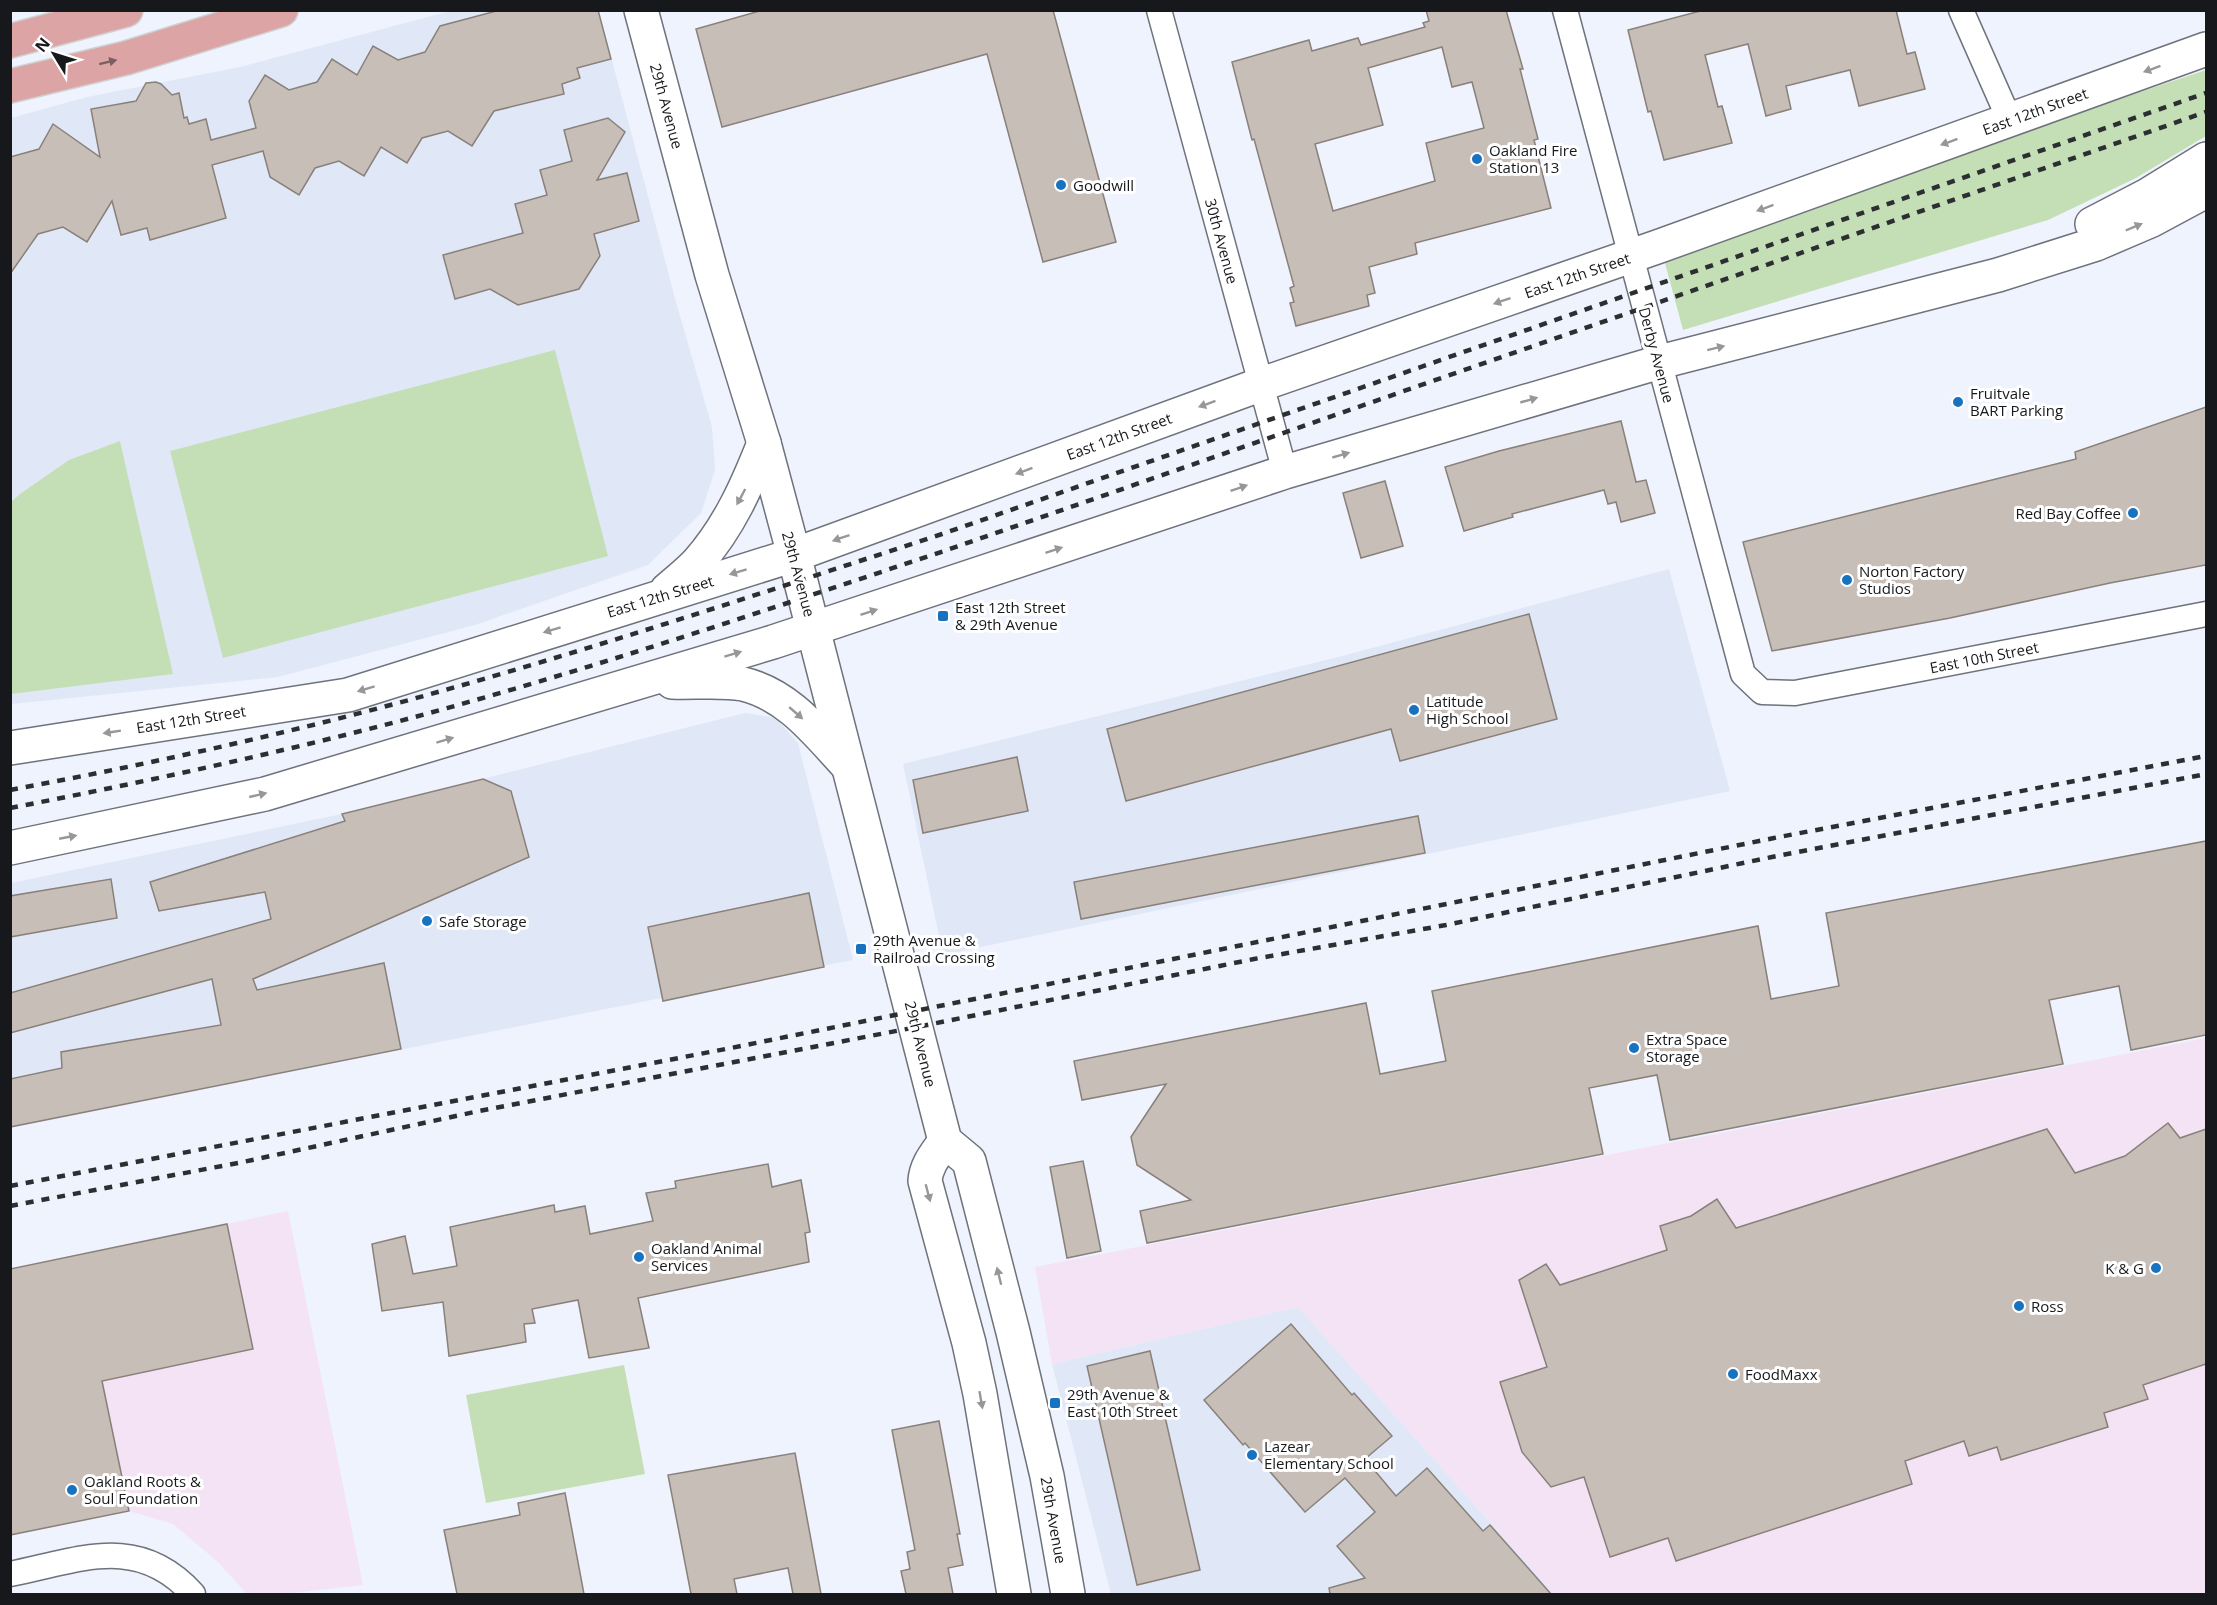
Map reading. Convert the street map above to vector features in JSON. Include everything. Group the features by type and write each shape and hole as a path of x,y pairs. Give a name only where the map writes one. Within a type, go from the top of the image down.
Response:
{"main road":[{"path":"10,41 126,10"},
{"path":"10,86 126,58 281,10"},
{"name":"29th Avenue","path":"641,10 712,275 764,443 850,767 945,1141 969,1161 1047,1476 1068,1594"},
{"name":"East 12th Street","path":"10,748 348,694 794,555 1262,384 1631,256 2206,49"},
{"path":"1998,274 2146,196 2206,159"},
{"path":"10,848 265,794 640,682 813,630 1285,471 1660,362 1998,274 2096,244 2152,220 2206,191"},
{"path":"660,596 698,562 729,519 746,487 764,443"},
{"path":"640,682 740,683 771,694 796,711 850,767"},
{"path":"945,1141 931,1160 925,1181 969,1343 980,1394 1013,1592"}],"street":[{"name":"30th Avenue","path":"1159,10 1285,471"},
{"path":"1961,10 2010,121"},
{"name":"Derby Avenue","path":"1567,11 1743,674 1762,692"},
{"name":"East 10th Street","path":"1762,692 1796,693 2206,614"},
{"path":"10,1574 108,1554 129,1556 168,1571 193,1594"}],"shaded area":[{"path":"450,11 599,11 676,302 712,427 715,470 701,513 648,565 475,625 278,677 11,704 11,118 87,97 240,67"},
{"name":"Latitude High School","path":"1669,569 1730,791 943,955 903,764 1338,657"},
{"name":"Safe Storage","path":"745,713 776,718 798,743 853,960 11,1127 11,883 342,814"},
{"path":"2206,1038 2206,1594 1554,1594 1298,1307 1052,1364 1035,1267"},
{"path":"288,1211 363,1585 283,1594 247,1594 218,1562 173,1524 129,1511 11,1535 10,1269"},
{"name":"Lazear Elementary School","path":"1298,1307 1554,1594 1111,1594 1052,1364"}],"green space":[{"path":"2206,70 2206,136 2136,178 2048,220 1683,330 1665,263 2002,138"},
{"path":"555,350 608,556 223,658 170,451"},
{"path":"120,441 173,674 11,694 11,502 69,460"},
{"path":"624,1365 645,1474 486,1503 466,1395"}],"building":[{"path":"500,10 598,10 611,59 577,68 580,78 562,84 564,94 494,111 472,146 448,131 422,138 407,163 381,147 364,176 339,161 315,168 299,195 270,177 263,151 212,165 226,218 150,240 147,228 121,235 112,201 87,242 63,227 38,234 10,274 10,157 39,149 53,124 100,157 91,109 136,101 146,83 156,82 172,95 179,93 184,118 187,117 189,124 206,119 211,140 256,128 249,101 265,75 289,90 317,82 332,59 357,75 373,46 398,60 425,52 440,26"},
{"name":"Goodwill","path":"763,10 1053,10 1116,242 1043,262 987,54 722,127 696,29"},
{"path":"1426,10 1506,10 1523,69 1520,69 1538,139 1534,140 1551,208 1415,243 1417,254 1369,267 1375,293 1367,295 1369,306 1296,326 1290,303 1294,302 1290,288 1294,286 1232,62 1309,40 1312,51 1358,38 1361,45 1425,27 1423,23 1429,21","holes":["1442,47 1452,87 1472,82 1484,128 1426,143 1435,181 1333,211 1315,144 1383,125 1368,68"]},
{"path":"1704,10 1896,10 1907,54 1915,52 1925,89 1859,106 1850,70 1786,86 1791,109 1766,116 1748,44 1705,55 1718,107 1722,106 1732,143 1664,160 1651,111 1648,112 1628,30"},
{"path":"608,118 625,132 597,180 627,173 639,221 594,234 600,256 579,289 518,305 490,289 455,299 443,255 523,233 515,204 547,195 540,170 572,161 564,130"},
{"path":"2206,407 2206,565 2110,583 1950,618 1772,651 1743,542 2076,459 2075,452"},
{"path":"1621,421 1636,482 1646,480 1655,513 1621,522 1616,502 1608,504 1604,490 1512,514 1513,517 1464,531 1445,467 1499,451"},
{"path":"1385,481 1403,546 1361,558 1343,493"},
{"path":"1529,614 1557,719 1400,761 1391,729 1126,801 1107,729"},
{"path":"1017,757 1028,811 923,833 913,780"},
{"path":"483,779 511,791 529,857 253,979 257,990 384,963 401,1049 10,1127 10,1079 62,1068 61,1052 221,1025 212,979 10,1033 10,993 271,919 265,892 159,911 150,882 345,821 342,814"},
{"path":"1418,816 1425,853 1081,919 1074,882"},
{"path":"2206,841 2206,1035 2131,1050 2119,986 2049,1000 2063,1064 1670,1140 1657,1075 1589,1088 1603,1154 1147,1243 1140,1211 1191,1200 1137,1165 1131,1137 1166,1084 1082,1100 1074,1061 1366,1003 1380,1074 1446,1061 1432,991 1758,926 1771,999 1839,986 1826,913"},
{"path":"111,879 117,918 10,937 10,896"},
{"path":"809,893 824,967 663,1001 648,927"},
{"path":"2168,1123 2180,1138 2206,1129 2206,1364 2143,1385 2148,1399 2104,1413 2108,1427 2001,1460 1997,1447 1969,1456 1964,1441 1905,1461 1912,1484 1676,1561 1668,1538 1610,1557 1584,1477 1551,1487 1522,1452 1500,1382 1547,1367 1519,1280 1546,1264 1560,1285 1667,1250 1660,1226 1691,1216 1717,1199 1736,1228 2047,1129 2075,1173 2125,1156"},
{"path":"1083,1161 1101,1251 1067,1258 1050,1167"},
{"name":"Oakland Animal Services","path":"768,1164 772,1187 801,1180 810,1232 805,1233 809,1262 638,1298 649,1348 589,1358 578,1300 532,1309 535,1323 524,1324 526,1342 449,1356 443,1302 382,1311 372,1244 405,1236 413,1274 457,1266 450,1227 554,1205 555,1212 585,1206 590,1234 653,1221 646,1193 676,1188 675,1181"},
{"path":"227,1224 253,1349 102,1381 129,1511 10,1535 10,1269"},
{"path":"1291,1324 1352,1395 1354,1393 1392,1436 1365,1459 1396,1496 1427,1468 1483,1531 1490,1525 1551,1594 1330,1594 1329,1588 1365,1578 1337,1546 1375,1512 1345,1478 1305,1512 1204,1400"},
{"path":"1150,1351 1200,1570 1137,1585 1087,1366"},
{"path":"939,1421 960,1534 957,1534 963,1565 948,1568 953,1594 906,1594 901,1571 910,1569 907,1552 915,1550 892,1430"},
{"path":"795,1453 821,1594 793,1594 788,1568 734,1579 737,1594 691,1594 668,1475"},
{"path":"565,1493 584,1594 457,1594 444,1530 520,1515 518,1503"}],"railway":[{"path":"10,790 310,726 543,662 676,620 942,534 2206,93"},
{"path":"10,808 212,766 361,731 479,699 680,638 947,550 2206,112"},
{"path":"10,1186 731,1048 1774,838 2206,756"},
{"path":"10,1206 243,1162 479,1111 917,1027 1254,959 1446,925 1772,857 2206,774"}],"place":[{"name":"Oakland Fire Station 13","path":"1477,159"},
{"name":"Goodwill","path":"1061,185"},
{"name":"Fruitvale BART Parking","path":"1958,402"},
{"name":"Red Bay Coffee","path":"2133,513"},
{"name":"Norton Factory Studios","path":"1847,580"},
{"name":"East 12th Street & 29th Avenue","path":"943,616"},
{"name":"Latitude High School","path":"1414,710"},
{"name":"Safe Storage","path":"427,921"},
{"name":"29th Avenue & Railroad Crossing","path":"861,949"},
{"name":"Extra Space Storage","path":"1634,1048"},
{"name":"Oakland Animal Services","path":"639,1257"},
{"name":"K & G","path":"2156,1268"},
{"name":"Ross","path":"2019,1306"},
{"name":"FoodMaxx","path":"1733,1374"},
{"name":"29th Avenue & East 10th Street","path":"1055,1403"},
{"name":"Lazear Elementary School","path":"1252,1455"},
{"name":"Oakland Roots & Soul Foundation","path":"72,1490"}]}
